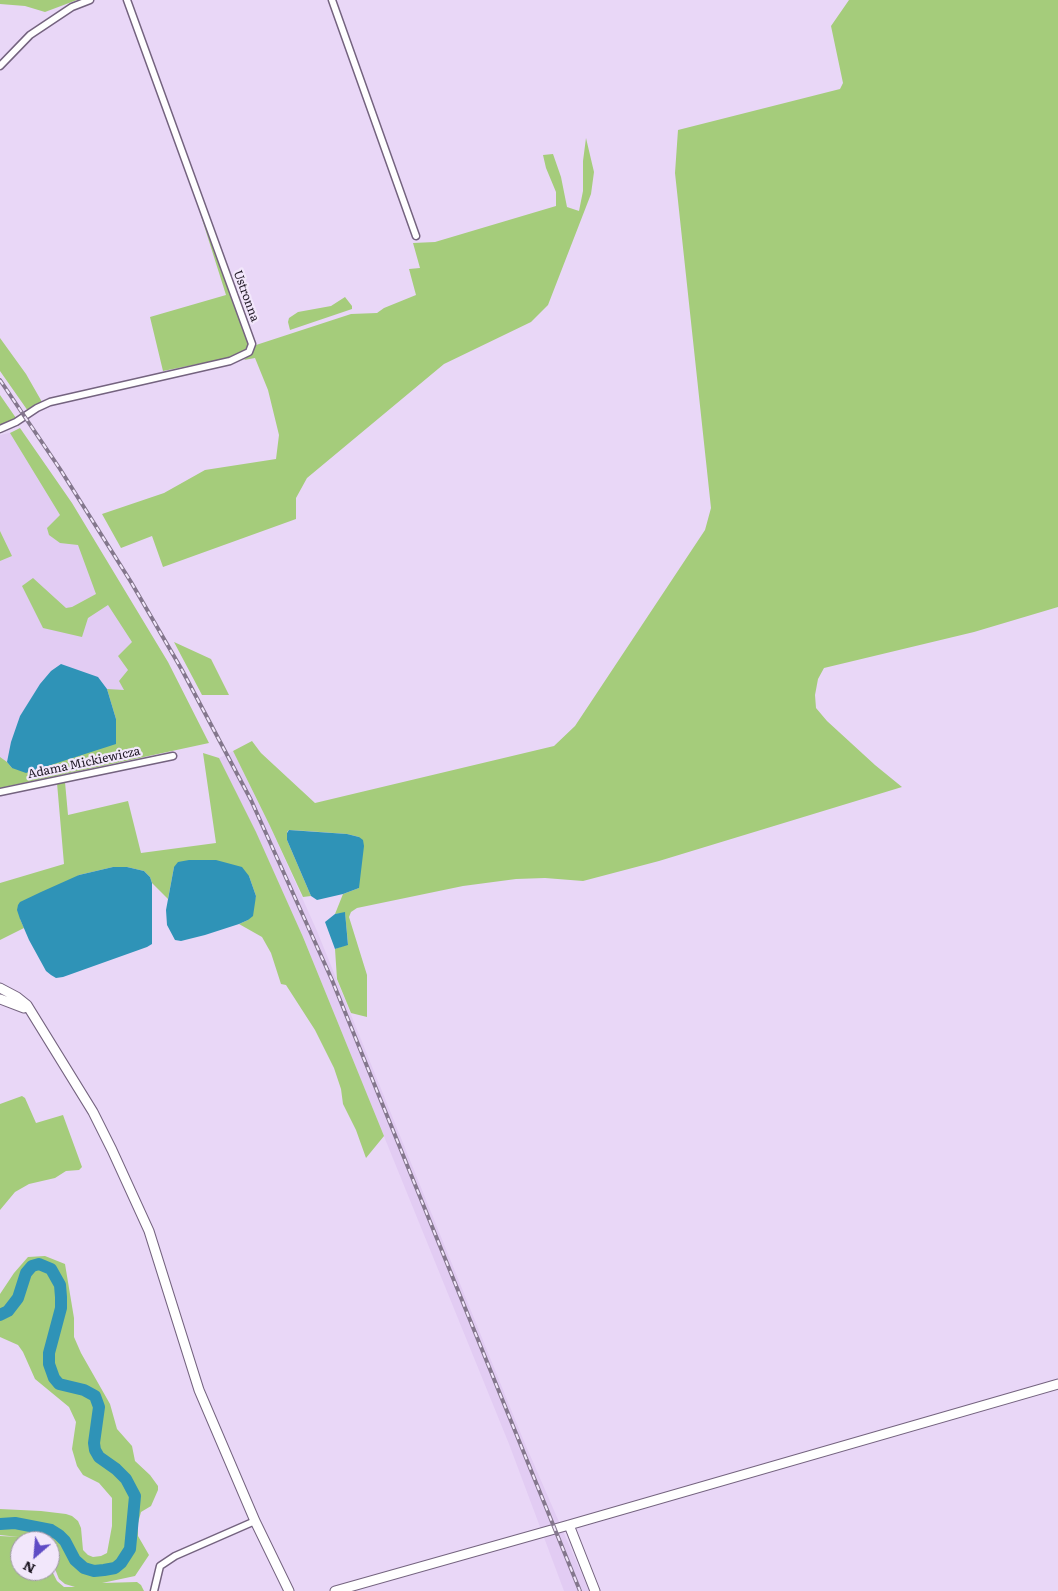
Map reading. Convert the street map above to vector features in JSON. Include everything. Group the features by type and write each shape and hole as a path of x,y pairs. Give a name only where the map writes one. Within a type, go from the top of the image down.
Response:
{"main road":[{"path":"0,988 27,1005 93,1112 149,1231 199,1390 255,1522 289,1591"},
{"path":"0,999 18,1004 29,1010"},
{"path":"335,1591 569,1526 1058,1384"},
{"path":"569,1526 595,1591"}],"street":[{"path":"0,66 37,30 72,7 90,0"},
{"name":"Ustronna","path":"0,429 50,402 230,361 249,352 252,344 127,0"},
{"path":"332,0 416,236"},
{"name":"Adama Mickiewicza","path":"0,792 173,756"},
{"path":"154,1591 160,1566 175,1556 255,1522"}],"shaded area":[{"path":"14,432 190,718 51,671 20,716 0,780 0,435"},
{"path":"233,751 270,826 317,931 523,1439 589,1591 564,1591 509,1444 303,937 256,833 219,758"}],"green space":[{"path":"0,0 77,0 45,12 25,6 0,4"},
{"path":"849,0 1058,0 1058,607 974,632 824,668 818,679 815,695 816,708 827,721 902,787 659,861 583,881 545,878 516,879 463,886 357,908 351,912 349,917 367,975 367,1017 351,1013 337,979 335,949 348,944 345,913 335,914 343,894 359,888 359,837 347,834 306,831 289,830 287,832 287,840 311,896 303,897 233,751 252,741 261,753 315,803 554,746 575,726 705,530 711,508 675,173 678,130 840,89 843,83 831,26"},
{"path":"586,138 594,172 591,194 548,305 531,322 444,364 307,478 296,498 296,519 163,567 152,536 121,548 102,514 164,493 205,470 276,459 279,435 268,390 255,358 244,360 252,352 253,346 351,314 377,313 384,308 416,295 409,269 420,268 413,243 435,242 556,206 556,192 543,155 553,154 561,177 567,207 579,211 583,191 583,161"},
{"path":"196,200 249,344 248,350 233,357 163,371 150,317 226,295"},
{"path":"345,297 352,306 352,309 290,330 289,318 298,312 331,306"},
{"path":"0,338 26,374 42,402 28,411 0,371"},
{"path":"0,395 16,418 0,426"},
{"path":"20,428 72,503 168,662 209,743 0,788 0,757 12,768 116,719 107,689 124,690 119,681 128,670 118,656 132,642 108,605 88,618 82,637 43,628 22,586 33,578 66,608 72,607 96,594 78,545 60,543 49,535 47,528 60,515 10,433"},
{"path":"0,531 12,556 0,561"},
{"path":"174,642 211,659 229,695 202,695"},
{"path":"203,753 219,758 256,832 303,937 384,1136 366,1158 356,1130 343,1104 341,1089 334,1068 315,1030 286,985 281,984 271,953 262,937 239,924 248,920 256,896 249,876 174,867 168,899 152,883 150,877 144,871 127,867 113,867 79,875 20,919 24,928 0,940 0,883 64,864 57,783 65,782 68,815 128,801 141,853 216,843"},
{"path":"22,1096 25,1098 36,1123 63,1115 82,1167 79,1170 66,1171 55,1178 29,1184 15,1192 0,1210 0,1104"},
{"path":"45,1256 65,1264 74,1318 74,1337 110,1404 117,1429 132,1446 135,1461 150,1475 158,1486 151,1506 141,1512 138,1523 138,1536 149,1555 135,1576 102,1583 137,1582 144,1591 0,1591 0,1536 10,1537 10,1581 57,1581 64,1587 75,1587 65,1584 60,1580 60,1531 10,1531 10,1536 0,1535 0,1509 41,1511 72,1516 78,1521 81,1528 83,1550 93,1557 107,1553 112,1526 112,1498 99,1483 83,1475 77,1466 72,1449 76,1422 69,1407 35,1379 18,1345 0,1337 0,1294 14,1273 28,1257"}],"water":[{"path":"61,664 98,677 107,689 116,719 116,744 26,773 12,768 7,762 11,742 20,716 40,684 51,671"},
{"path":"289,830 347,834 363,840 359,888 317,900 311,896 287,840"},
{"path":"216,860 242,867 249,876 256,896 253,916 239,924 205,935 181,941 175,940 167,925 166,910 174,867 178,862"},
{"path":"113,867 127,867 144,871 150,877 152,883 152,944 56,978 46,971 29,940 17,910 18,905 20,902 79,875"},
{"path":"345,912 348,945 335,949 325,922 335,914"}],"waterway":[{"path":"0,1315 8,1311 18,1298 26,1273 32,1266 39,1264 51,1269 60,1285 61,1297 61,1308 49,1353 49,1364 54,1378 59,1384 84,1390 95,1396 99,1407 94,1443 95,1450 99,1457 126,1479 135,1496 130,1549 121,1563 115,1568 94,1571 84,1568 75,1560 65,1541 51,1530 15,1523 0,1524"}],"railway":[{"path":"0,380 60,469 131,582 182,670 251,800 332,980 580,1591"}]}
